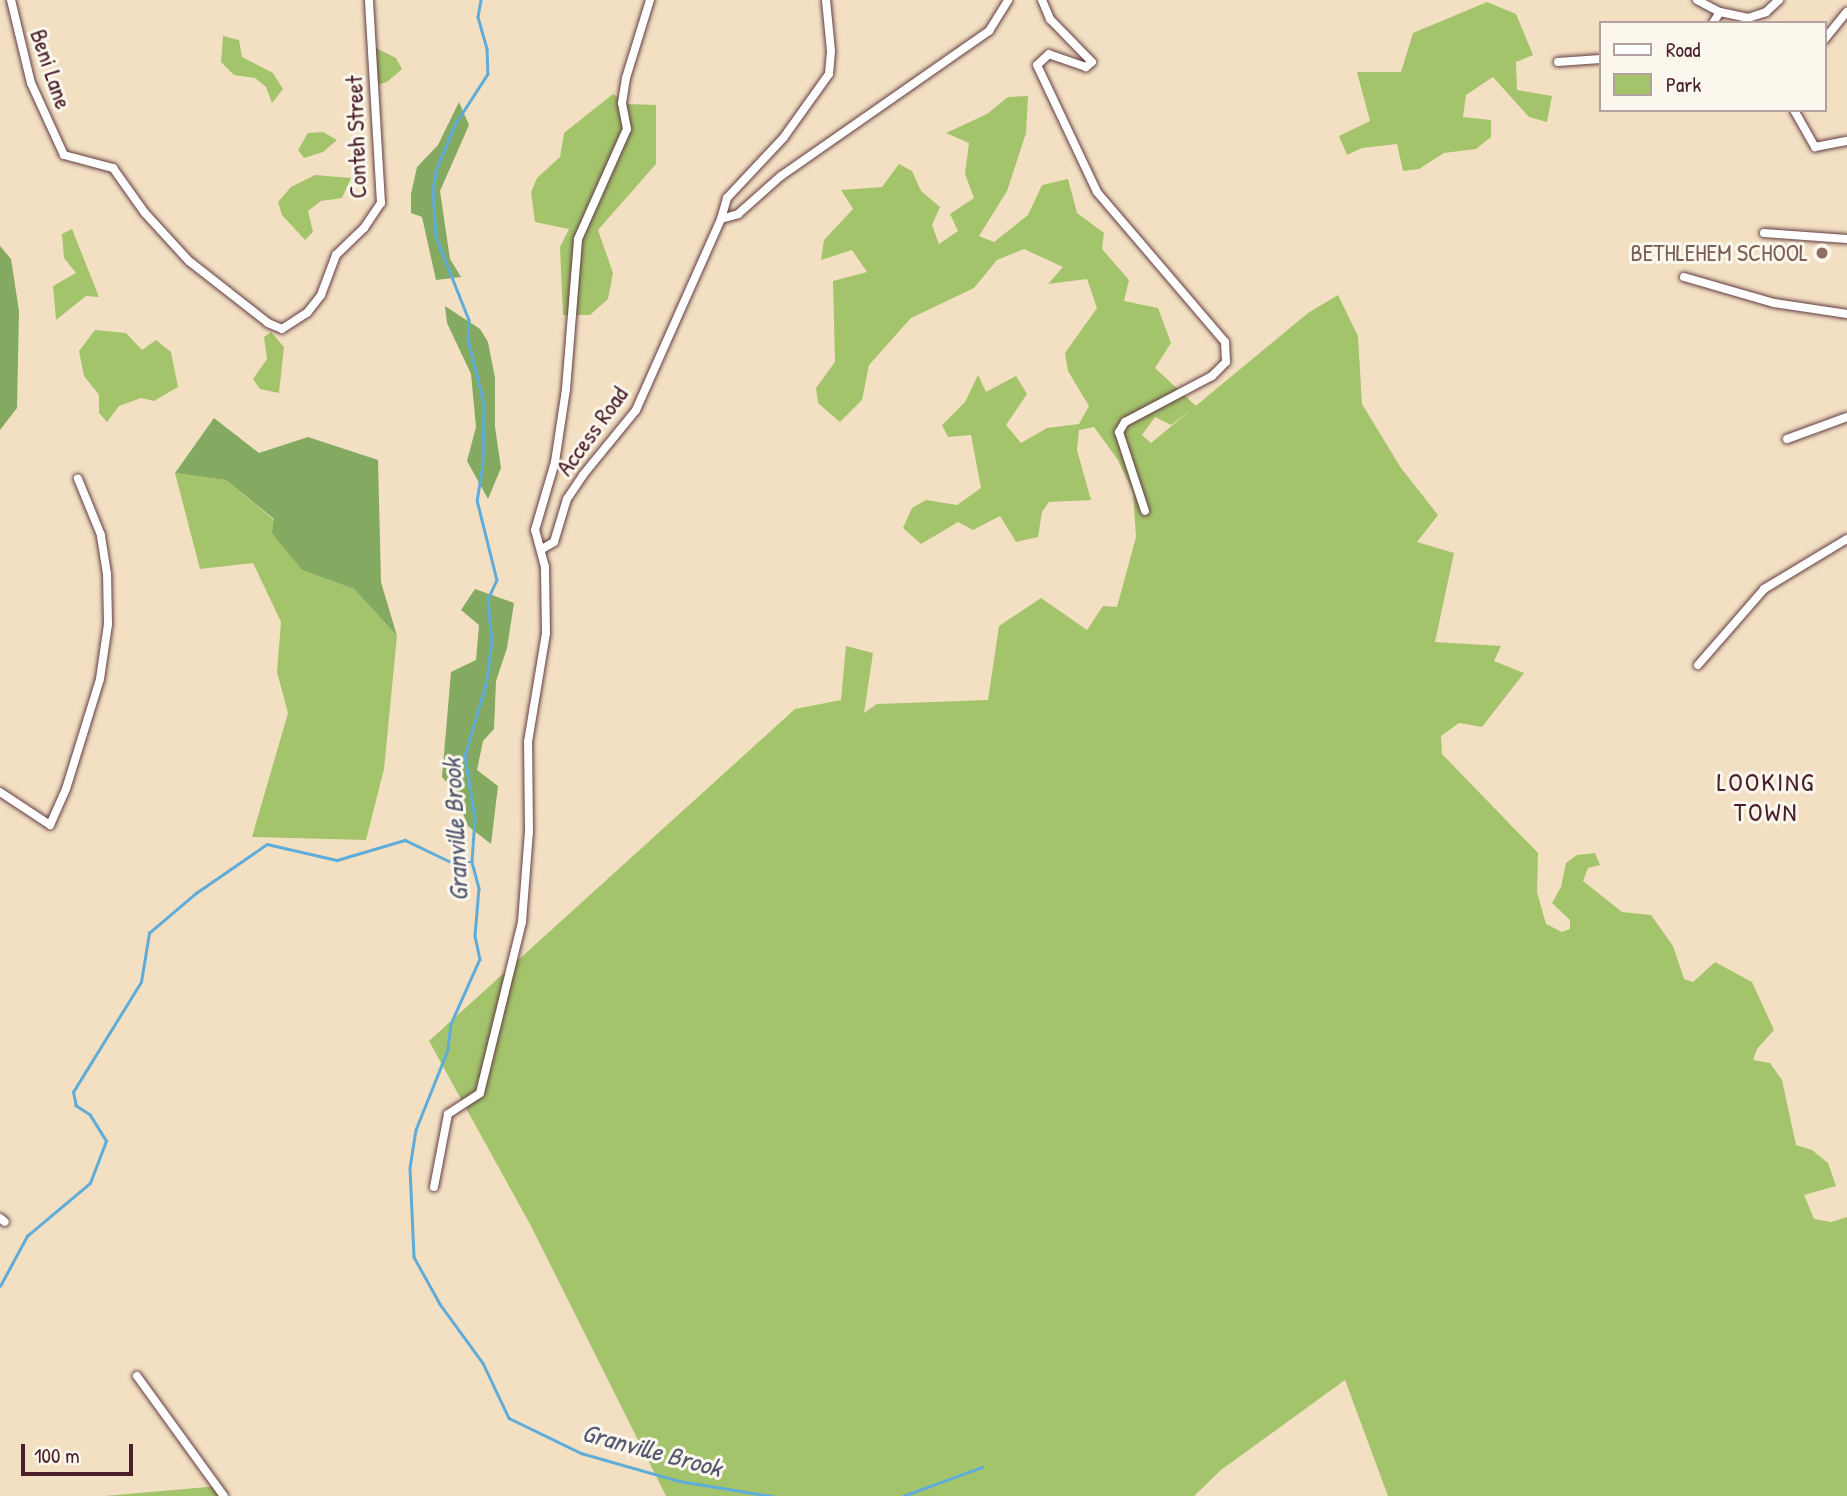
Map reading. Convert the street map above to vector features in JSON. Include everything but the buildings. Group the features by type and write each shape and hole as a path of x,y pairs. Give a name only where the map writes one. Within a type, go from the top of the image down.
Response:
{"street":[{"name":"Beni Lane","path":"11,0 26,71 60,149 68,159 108,166 117,172 170,242 274,328 293,326 307,313 321,295 336,255"},
{"name":"Conteh Street","path":"336,255 365,228 380,203 369,0"},
{"name":"Access Road","path":"650,0 626,78 622,103 627,129 578,239 566,389 555,462 535,530 542,550 554,542 567,499 583,475 636,410 721,219 727,198 784,137 829,74 831,51 825,0"},
{"path":"721,219 738,214 781,176 989,31 1008,0"},
{"path":"1042,0 1050,19 1092,62 1086,67 1049,54 1037,65 1097,192 1224,342 1226,362 1212,376 1125,422 1119,432 1145,511"},
{"path":"1697,0 1720,12 1748,18 1766,12 1779,0"},
{"path":"1714,21 1720,12"},
{"path":"1826,38 1847,12"},
{"path":"1558,62 1598,59"},
{"path":"1795,112 1815,147 1847,141"},
{"path":"1764,233 1847,239"},
{"path":"1684,277 1774,303 1847,314"},
{"path":"1787,439 1847,417"},
{"path":"0,792 50,825 76,758 100,679 108,596 101,535 78,479"},
{"path":"1698,665 1764,589 1847,539"},
{"path":"434,1188 448,1114 480,1093 522,922 528,742 547,634 542,550"},
{"path":"137,1376 224,1496"}],"green space":[{"path":"1487,2 1516,14 1533,55 1516,62 1517,90 1552,96 1547,122 1529,117 1493,77 1466,95 1463,117 1491,120 1491,137 1476,149 1444,153 1419,169 1403,171 1397,144 1362,148 1347,155 1339,136 1370,121 1357,72 1401,72 1413,33"},
{"path":"223,36 239,40 242,57 273,73 283,89 272,103 266,87 255,78 234,75 221,62"},
{"path":"372,46 396,58 402,69 387,82 376,85"},
{"path":"613,94 627,104 656,105 656,164 598,230 613,273 608,299 590,315 563,315 560,247 569,229 535,222 531,192 537,178 560,157 564,133"},
{"path":"1028,96 1026,133 1007,191 979,236 994,242 1028,215 1042,185 1068,179 1077,213 1104,233 1102,249 1129,280 1124,301 1158,308 1171,343 1155,368 1196,406 1308,313 1338,295 1358,336 1362,404 1401,468 1438,515 1417,542 1454,553 1435,642 1501,646 1494,661 1524,673 1482,727 1459,723 1441,736 1442,754 1538,853 1537,892 1546,924 1562,932 1570,929 1570,920 1552,903 1561,887 1566,863 1577,855 1595,853 1600,865 1588,868 1583,881 1622,912 1651,915 1673,946 1684,979 1693,982 1715,962 1752,982 1774,1030 1757,1049 1753,1060 1770,1063 1782,1080 1796,1145 1812,1150 1828,1163 1836,1186 1804,1195 1814,1219 1831,1222 1847,1217 1847,1496 1388,1496 1345,1380 1221,1470 1194,1496 666,1496 531,1226 429,1041 795,709 841,700 846,646 873,653 864,713 877,704 988,700 999,626 1041,598 1087,630 1103,606 1117,607 1136,537 1133,492 1118,460 1094,427 1079,430 1077,450 1091,500 1049,502 1042,512 1038,537 1016,542 1000,516 973,530 958,522 921,544 903,528 912,508 926,500 957,505 981,488 971,435 948,437 942,425 965,402 978,375 986,392 1016,376 1027,394 1006,425 1021,443 1047,428 1079,424 1089,406 1068,371 1065,353 1097,308 1087,279 1048,284 1063,267 1024,249 997,260 974,288 911,318 869,365 862,400 840,422 818,403 816,388 835,362 833,281 867,272 852,250 821,260 824,240 853,209 841,190 882,187 899,164 912,171 921,191 940,207 932,225 939,244 958,231 950,214 974,198 965,174 969,143 946,133 987,114 1008,97","holes":["1192,409 1151,443 1142,435 1155,417 1171,425"]},
{"path":"459,102 469,125 440,191 450,259 461,277 436,280 422,217 411,213 411,194 417,167 438,145"},
{"path":"323,132 337,140 323,152 304,158 298,150 308,133"},
{"path":"315,175 351,178 342,198 321,201 308,211 313,232 305,240 282,215 278,202 291,187"},
{"path":"72,229 99,297 86,296 56,320 53,286 76,273 64,258 62,234"},
{"path":"0,246 11,259 19,311 17,408 0,430"},
{"path":"445,306 480,329 488,342 495,378 495,427 501,468 488,499 467,461 476,427 471,374 447,323"},
{"path":"95,330 126,333 142,350 156,340 171,352 178,387 154,401 141,398 119,406 107,422 99,413 99,395 84,376 79,351"},
{"path":"271,332 284,347 279,393 260,389 253,379 267,359 264,337"},
{"path":"214,418 259,453 308,437 378,460 381,582 397,636 354,589 302,570 272,533 274,519 226,480 175,473"},
{"path":"175,473 226,480 274,520 302,570 354,589 397,636 384,769 366,840 252,837 288,713 277,672 281,622 253,563 200,569"},
{"path":"475,589 514,603 507,648 496,681 494,729 483,741 477,770 498,786 491,844 468,826 454,791 442,777 451,672 476,660 479,625 461,610"},
{"path":"218,1486 223,1496 105,1496"}],"waterway":[{"name":"Granville Brook","path":"481,0 478,17 487,48 488,74 455,125 436,171 433,193 436,237 469,320 468,338 484,404 483,464 477,500 497,580 488,599 492,642 486,685 465,756 475,818 472,862 479,888 475,936 480,959 451,1024 448,1050 416,1130 410,1168 414,1257 440,1304 483,1363 509,1418 581,1453 679,1481 772,1496"},
{"path":"0,1286 27,1236 90,1183 106,1141 90,1115 76,1106 73,1092 141,982 149,933 196,893 267,844 337,860 405,840 451,862 472,862"},
{"name":"Granville Brook","path":"903,1496 982,1467"}],"place":[{"name":"BETHLEHEM SCHOOL","path":"1822,253"}],"district":[{"name":"LOOKING TOWN","path":"1766,797"}]}
